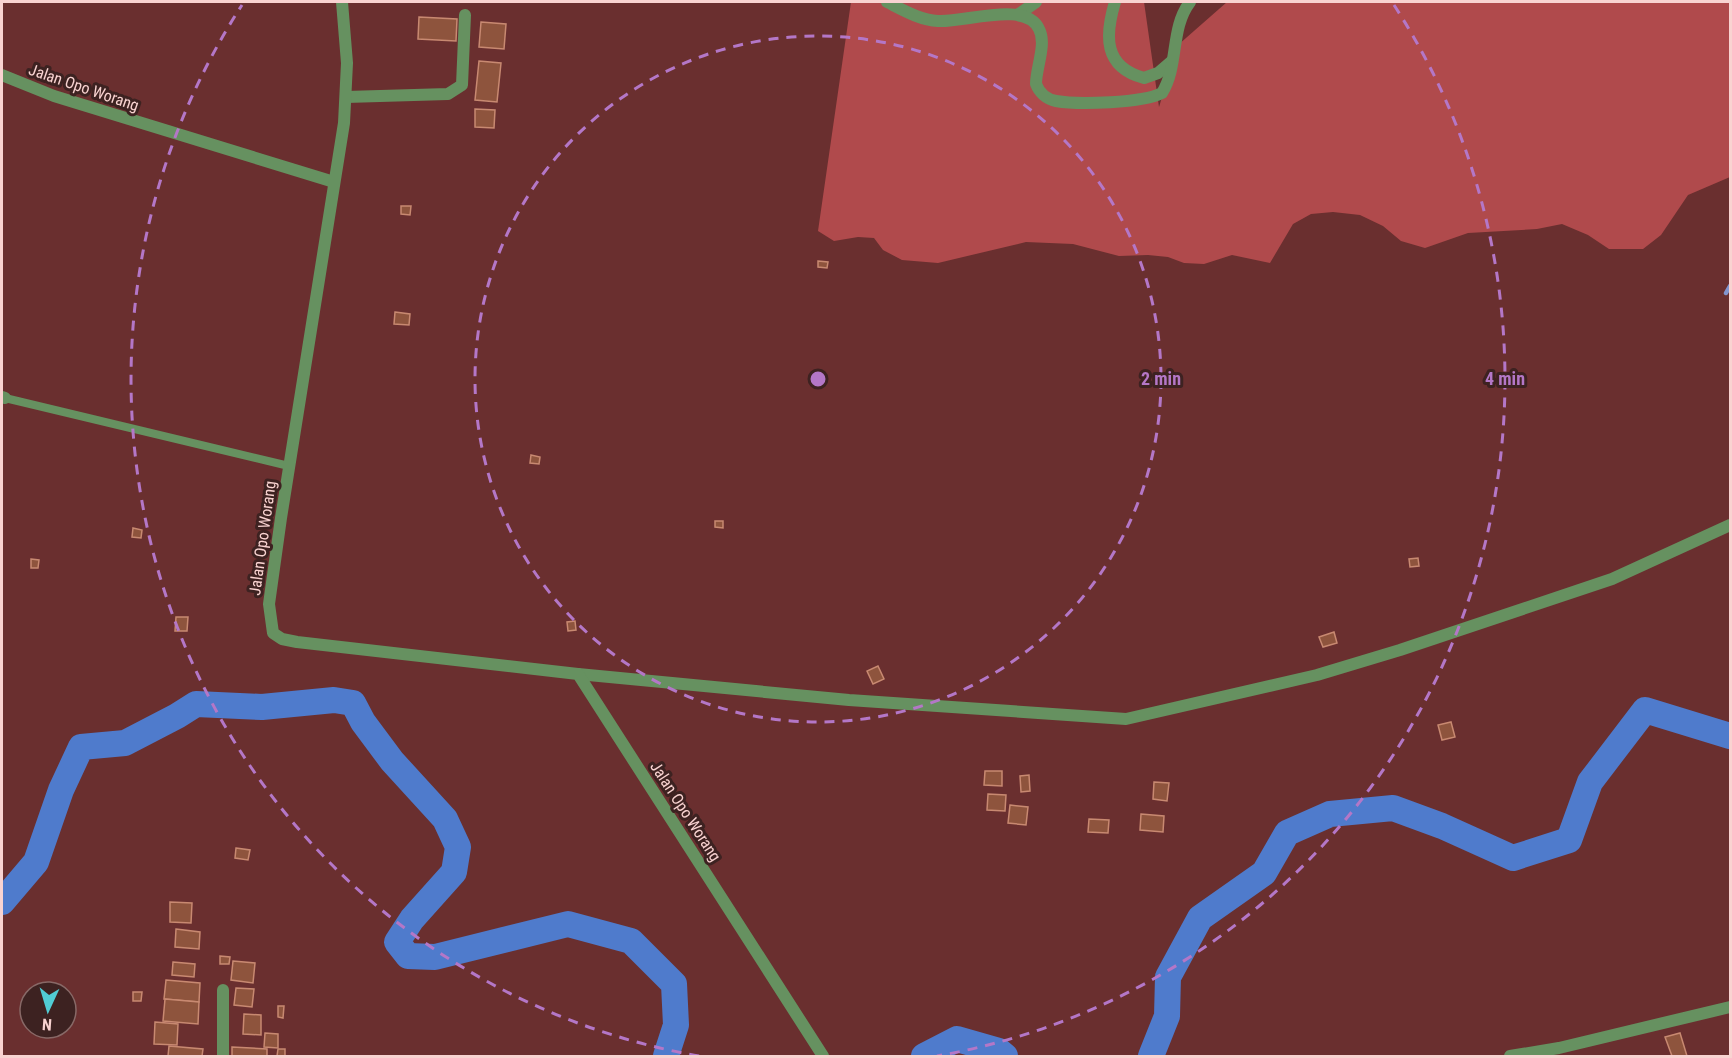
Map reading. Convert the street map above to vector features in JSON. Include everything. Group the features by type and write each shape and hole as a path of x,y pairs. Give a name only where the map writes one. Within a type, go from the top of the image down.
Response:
{"street":[{"path":"334,182 346,96 342,2"},
{"path":"887,2 922,19 937,21 954,21 1005,12 1019,14 1039,27 1041,49 1036,84 1038,91 1055,101 1142,101 1162,93 1166,87 1181,19 1190,2"},
{"path":"1019,14 1035,2"},
{"path":"1115,2 1107,38 1109,49 1118,62 1144,78 1158,73 1172,61"},
{"path":"346,96 448,94 457,91 462,85 465,15"},
{"name":"Jalan Opo Worang","path":"2,75 54,96 334,182 269,604 273,633 282,639 297,642 578,674 823,1056"},
{"path":"578,674 849,700 1126,719 1317,675 1400,650 1612,579 1731,525"},
{"path":"223,990 223,1056"},
{"path":"1510,1056 1559,1048 1731,1007"}],"lane":[{"path":"3,397 289,466"}],"shaded area":[{"path":"851,2 1144,2 1159,107 1178,45 1227,2 1730,2 1730,177 1688,195 1661,235 1643,249 1609,249 1588,235 1562,224 1537,229 1468,233 1425,248 1401,241 1383,226 1360,215 1333,212 1311,214 1293,224 1270,263 1232,255 1204,264 1184,263 1168,257 1119,256 1073,244 1026,242 938,263 902,260 883,250 874,238 858,237 834,241 818,231"}],"building":[{"path":"419,17 457,19 456,41 418,39"},
{"path":"481,22 506,24 504,49 479,47"},
{"path":"479,61 501,63 497,102 475,100"},
{"path":"475,109 495,110 494,128 475,127"},
{"path":"401,206 411,206 410,215 401,214"},
{"path":"818,261 828,262 827,268 818,267"},
{"path":"395,312 410,314 409,325 394,324"},
{"path":"531,455 540,457 539,464 530,463"},
{"path":"715,521 723,521 723,528 715,527"},
{"path":"133,528 142,530 141,538 132,537"},
{"path":"1418,558 1419,566 1410,567 1409,559"},
{"path":"31,559 39,560 38,568 31,568"},
{"path":"176,617 188,617 187,631 175,631"},
{"path":"575,621 576,630 568,631 567,622"},
{"path":"1334,632 1337,643 1323,647 1319,637"},
{"path":"878,666 884,679 873,684 867,671"},
{"path":"1451,722 1455,737 1442,740 1438,725"},
{"path":"985,771 1002,771 1002,786 984,785"},
{"path":"1029,775 1030,791 1021,792 1020,776"},
{"path":"1154,782 1169,783 1167,801 1153,799"},
{"path":"988,794 1006,795 1005,811 987,810"},
{"path":"1010,805 1028,807 1026,825 1008,823"},
{"path":"1141,814 1164,816 1163,832 1140,830"},
{"path":"1089,819 1109,820 1108,833 1088,832"},
{"path":"236,848 250,850 248,860 235,858"},
{"path":"170,902 192,903 191,923 170,922"},
{"path":"176,929 200,932 199,949 175,947"},
{"path":"220,956 230,957 229,964 220,964"},
{"path":"233,961 255,963 253,983 231,980"},
{"path":"173,962 195,964 194,977 172,975"},
{"path":"166,980 200,983 199,1002 164,999"},
{"path":"236,988 254,989 252,1007 234,1005"},
{"path":"133,992 142,992 141,1001 133,1001"},
{"path":"165,999 199,1002 198,1024 163,1021"},
{"path":"278,1006 284,1006 283,1018 278,1017"},
{"path":"244,1014 261,1015 261,1035 243,1034"},
{"path":"155,1022 178,1024 177,1045 154,1044"},
{"path":"265,1033 278,1034 278,1048 264,1047"},
{"path":"1680,1033 1687,1056 1672,1056 1665,1037"},
{"path":"169,1046 203,1049 202,1056 168,1056"},
{"path":"232,1047 267,1049 267,1056 232,1056"},
{"path":"278,1049 285,1049 285,1056 277,1056"}],"waterway":[{"path":"1726,293 1730,286"},
{"path":"2,902 36,862 61,790 81,747 125,743 196,704 262,707 334,700 353,703 363,722 392,761 445,819 458,847 454,872 412,919 397,942 408,956 435,957 568,924 631,941 674,984 676,1025 666,1056"},
{"path":"1151,1056 1167,1016 1168,977 1200,918 1264,873 1287,833 1330,814 1393,808 1442,826 1513,858 1569,840 1590,782 1645,710 1730,736"},
{"path":"924,1056 957,1039 999,1051 1005,1056"}]}
